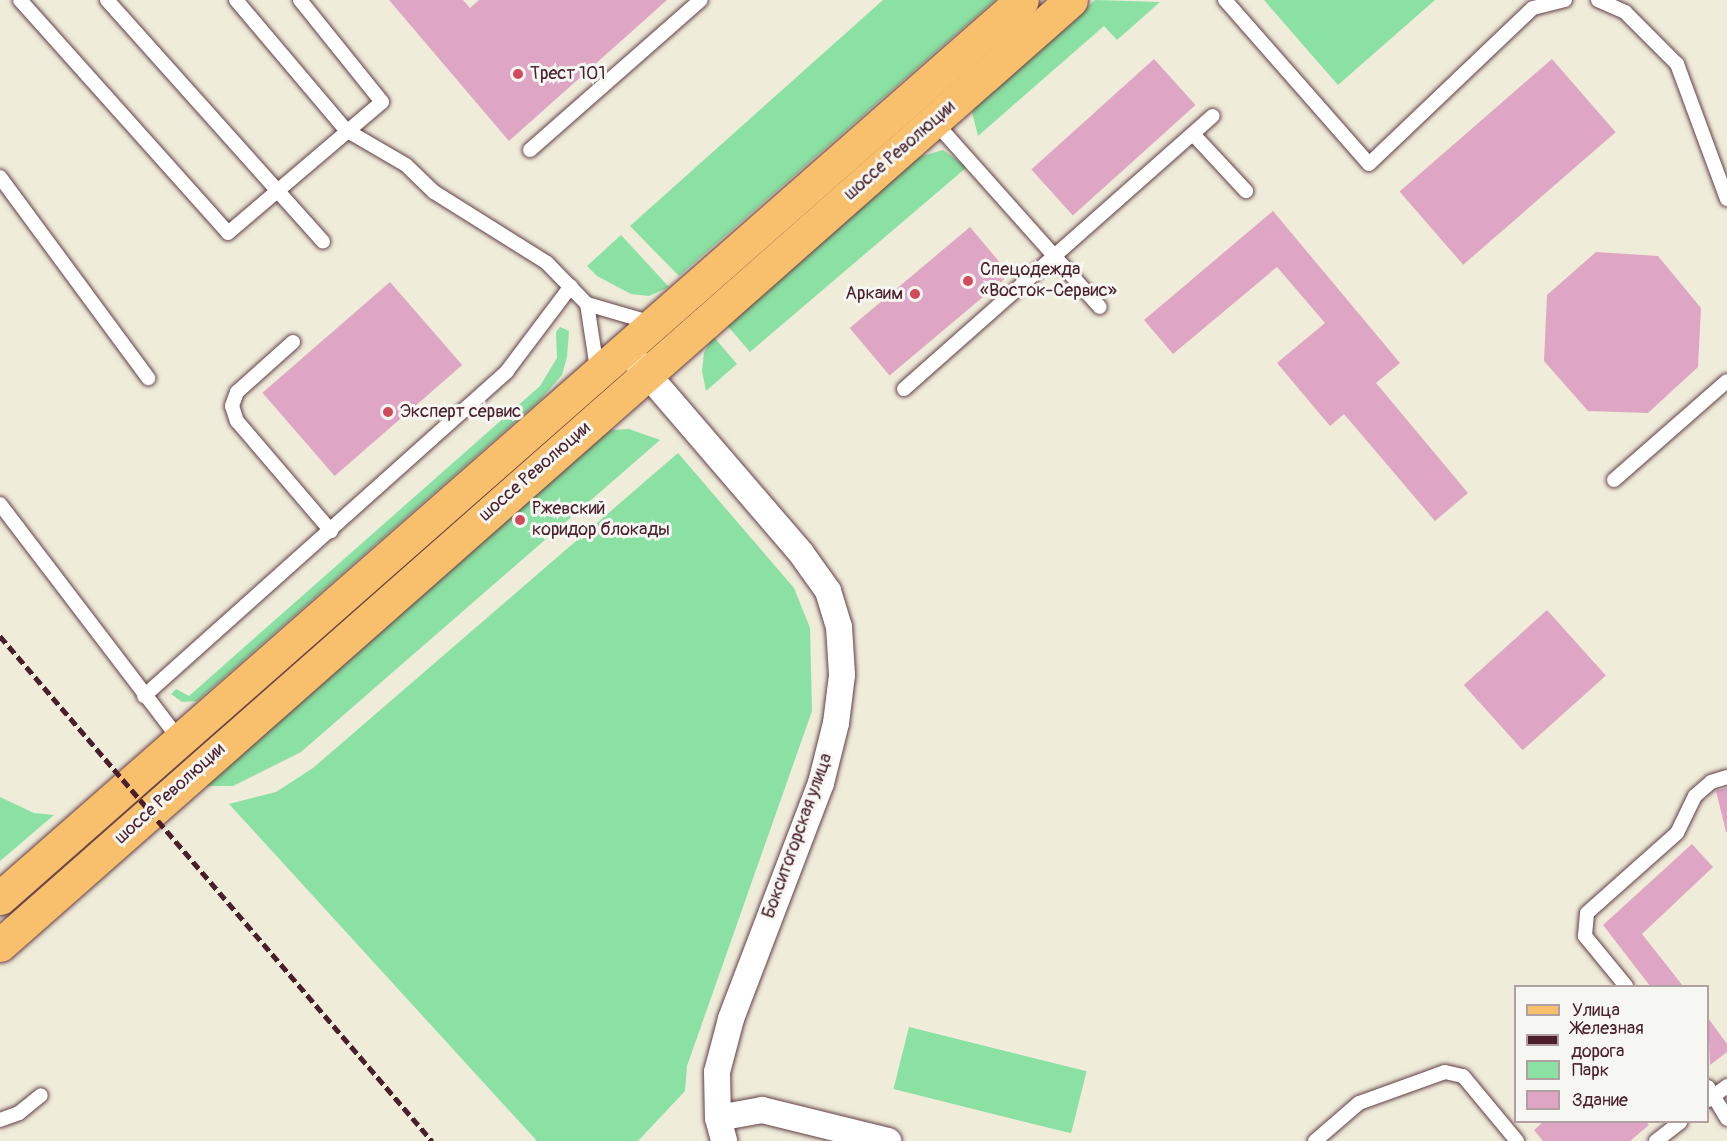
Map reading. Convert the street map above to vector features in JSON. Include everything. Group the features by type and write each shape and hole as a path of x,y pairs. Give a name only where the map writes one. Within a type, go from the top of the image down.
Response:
{"main road":[{"name":"шоссе Революции","path":"0,898 1022,0"},
{"name":"шоссе Революции","path":"0,945 1071,0"}],"street":[{"name":"Бокситогорская улица","path":"624,348 801,554 828,591 839,627 842,675 836,723 821,783 731,1019 717,1072 721,1130"},
{"path":"721,1130 762,1110 888,1141"}],"lane":[{"path":"20,0 228,233 279,192 346,130 382,102 300,0"},
{"path":"106,0 323,242"},
{"path":"236,0 346,130 406,165 434,192 547,263 587,304 652,323"},
{"path":"530,150 700,0"},
{"path":"1225,0 1369,164 1533,8 1564,0"},
{"path":"1598,0 1625,12 1677,63 1727,199"},
{"path":"904,389 1213,116"},
{"path":"934,121 1100,307"},
{"path":"1193,134 1246,191"},
{"path":"0,177 148,378"},
{"path":"144,696 331,531 507,371 571,286"},
{"path":"587,304 598,371"},
{"path":"293,342 237,392 232,406 237,421 331,531"},
{"path":"1614,480 1727,381"},
{"path":"0,504 144,696 180,740"},
{"path":"1624,985 1585,936 1587,913 1677,833 1695,796 1711,782 1727,777"},
{"path":"1322,1139 1359,1103 1446,1072 1462,1076 1517,1141"},
{"path":"1727,1086 1710,1094 1727,1119"},
{"path":"0,1120 19,1113 41,1095"},
{"path":"1656,1141 1671,1124"}],"green space":[{"path":"883,0 995,0 679,276 630,226"},
{"path":"1095,0 1160,2 1117,40 1104,26 978,136 972,112 979,101"},
{"path":"1264,0 1435,0 1338,85"},
{"path":"943,150 967,167 750,352 726,324 915,158"},
{"path":"621,235 669,287 649,296 631,294 597,276 587,266"},
{"path":"560,327 569,331 567,357 562,375 540,400 197,701 182,702 171,694 176,689 189,696 540,386 557,358 556,332"},
{"path":"713,336 737,364 706,391 702,371 704,353"},
{"path":"629,429 660,440 301,752 233,786 200,786 596,438 612,430"},
{"path":"678,453 794,588 810,628 812,711 687,1066 685,1091 638,1141 537,1141 229,804 276,792 313,768"},
{"path":"0,797 34,813 54,815 0,861"},
{"path":"909,1027 1087,1071 1071,1133 894,1089"}],"building":[{"name":"Трест 101","path":"389,0 463,0 470,8 479,0 667,0 509,141"},
{"path":"1154,59 1195,105 1073,215 1031,169"},
{"path":"1552,59 1616,132 1463,265 1400,192"},
{"path":"1273,211 1400,363 1376,383 1468,493 1435,521 1344,414 1330,426 1277,363 1325,323 1277,267 1173,354 1144,320"},
{"path":"970,227 1010,274 890,375 850,328"},
{"path":"1596,252 1658,256 1701,308 1698,367 1648,413 1588,411 1544,361 1547,295"},
{"path":"390,282 462,365 335,476 262,393"},
{"path":"1547,610 1606,675 1523,750 1464,685"},
{"path":"1727,788 1727,832 1726,832 1716,791"},
{"path":"1692,844 1713,867 1642,934 1682,985 1649,985 1603,925"},
{"path":"1709,1019 1727,1044 1727,1052 1710,1065"},
{"path":"1542,1123 1647,1123 1649,1125 1630,1141 1543,1141 1534,1130"}],"railway":[{"path":"0,636 432,1141"}],"place":[{"name":"Трест 101","path":"518,74"},
{"name":"Спецодежда «Восток-Сервис»","path":"968,281"},
{"name":"Аркаим","path":"915,294"},
{"name":"Эксперт сервис","path":"388,412"},
{"name":"Ржевский коридор блокады","path":"520,520"}]}
